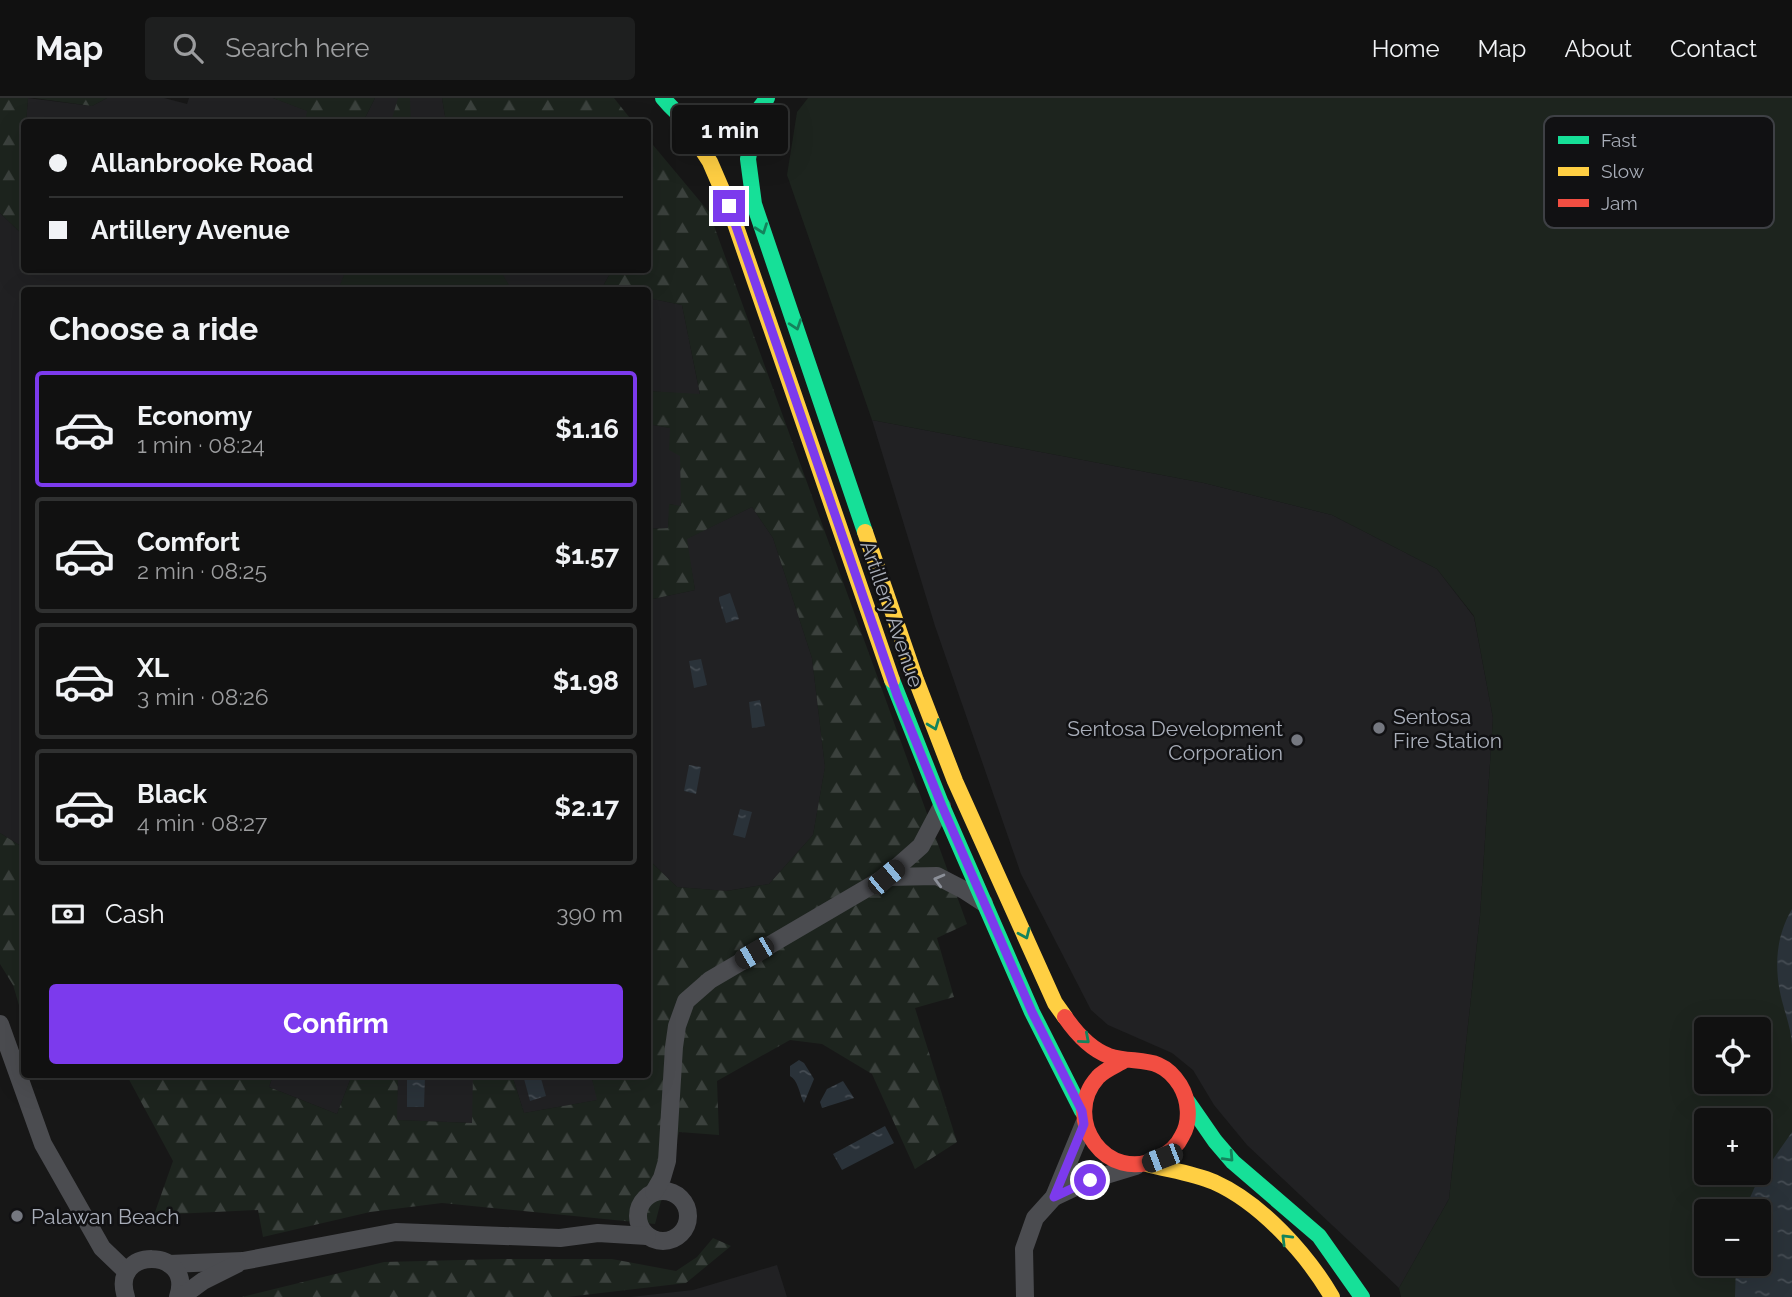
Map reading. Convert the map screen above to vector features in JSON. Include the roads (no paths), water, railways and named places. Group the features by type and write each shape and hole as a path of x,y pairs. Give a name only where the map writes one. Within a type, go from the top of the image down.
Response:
{"street":[{"name":"Artillery Avenue","path":"663,98 684,122 710,162 729,206 897,695 942,806 1032,1012 1083,1117 1089,1137 1097,1149 1109,1158 1217,1184 1242,1200 1301,1254 1332,1297"},
{"path":"684,122 698,129 729,130 756,115 767,98"},
{"name":"Artillery Avenue","path":"756,115 749,139 747,165 754,204 916,680 955,780 1055,1003 1069,1024 1105,1055 1125,1060 1139,1059 1164,1068 1183,1088 1188,1102 1233,1162 1318,1236 1362,1297"},
{"path":"654,1192 667,1161 674,1047 677,1026 686,1001 710,980 886,877 921,846 942,806"},
{"path":"886,877 937,876 985,904"},
{"path":"0,1024 43,1144 102,1248 127,1272"},
{"path":"1025,1297 1024,1249 1035,1218 1054,1197 1083,1117 1086,1094 1095,1078 1108,1066 1125,1060"},
{"path":"1054,1197 1090,1180 1162,1158 1175,1148 1184,1134 1188,1119 1188,1102"},
{"path":"169,1264 243,1261 396,1232 560,1238 598,1233 670,1240 684,1231 688,1216 667,1161"},
{"path":"598,1233 639,1209 647,1196 654,1192 678,1195"},
{"path":"639,1209 639,1224 647,1236"},
{"path":"126,1297 124,1281 127,1272 141,1260 160,1259 169,1264 178,1277 180,1297"},
{"path":"180,1297 203,1281 243,1261"}],"water":[{"path":"730,593 739,619 726,623 719,597"},
{"path":"701,659 707,685 694,688 689,661"},
{"path":"760,700 765,726 752,728 749,702"},
{"path":"689,765 701,767 696,794 684,791"},
{"path":"740,809 752,812 745,838 733,835"},
{"path":"1792,909 1792,1045 1779,989 1777,965 1779,942"},
{"path":"799,1060 814,1079 804,1103 797,1084 790,1076 790,1066"},
{"path":"407,1078 425,1078 424,1107 407,1107"},
{"path":"524,1078 541,1078 546,1096 530,1101"},
{"path":"843,1081 854,1098 822,1108 820,1102 827,1089"},
{"path":"885,1126 894,1143 842,1170 833,1154"},
{"path":"1792,1132 1792,1297 1735,1297 1736,1276 1771,1276 1771,1199 1749,1199 1756,1185 1771,1185 1771,1162"}],"place":[{"name":"Sentosa Fire Station","path":"1379,728"},
{"name":"Sentosa Development Corporation","path":"1297,740"},
{"name":"Palawan Beach","path":"17,1216"}]}
